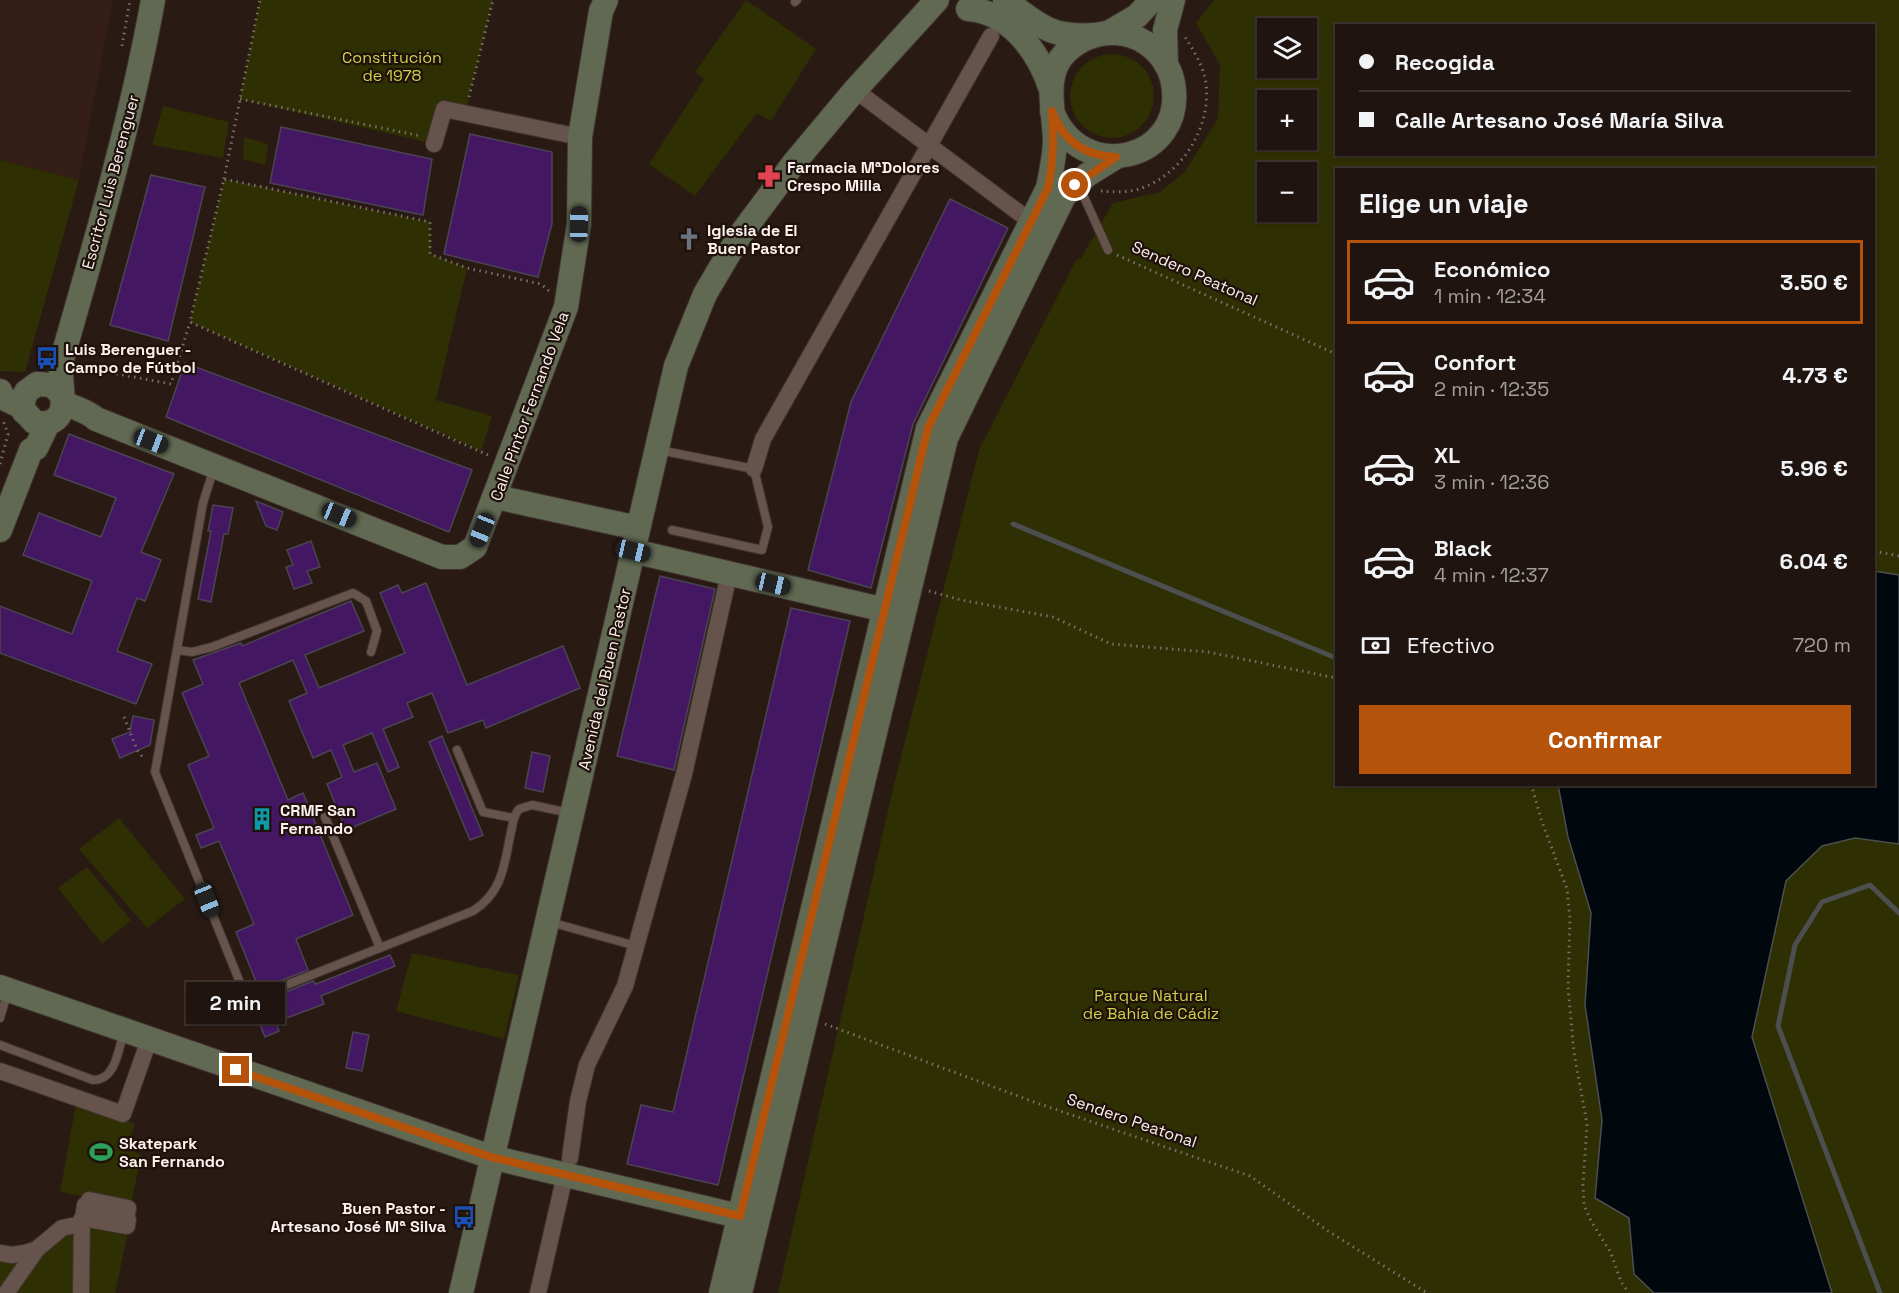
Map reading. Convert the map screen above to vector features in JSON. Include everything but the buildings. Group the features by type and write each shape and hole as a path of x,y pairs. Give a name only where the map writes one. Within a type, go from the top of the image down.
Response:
{"street":[{"name":"Escritor Luis Berenguer","path":"47,412 113,181 142,60 153,0"},
{"name":"Calle Pintor Fernando Vela","path":"47,412 75,409 88,412 96,419 442,557 451,559 460,557 475,547 566,307 579,224 580,137 601,11 606,0"},
{"path":"1005,0 1045,29 1058,34 1132,36 1154,48 1166,64"},
{"path":"1050,87 1058,64 1074,46 1131,20 1152,0"},
{"path":"1052,111 1063,133 1081,149 1098,155 1116,157 1128,155 1150,144 1166,126 1172,115 1175,91 1166,64 1165,30 1173,0"},
{"path":"740,1293 749,1218 928,428 1048,188 1053,165 1055,139 1050,87 1042,64 1023,38 976,5 952,7 934,2"},
{"name":"Avenida del Buen Pastor","path":"461,1293 676,366 705,294 738,238 794,163 855,90 934,2"},
{"path":"754,469 763,440 991,36"},
{"path":"855,90 1030,221"},
{"path":"435,141 444,109 580,137"},
{"path":"721,1293 820,1022 910,589 946,438 1064,196 1080,191 1116,157"},
{"path":"34,385 61,363"},
{"path":"0,530 32,450 36,447 47,412 52,385 6,388 0,391 3,398 47,412"},
{"path":"496,496 638,528"},
{"path":"633,551 885,610"},
{"path":"538,1293 567,1167 578,1101 587,1065 625,986 684,774 729,574"},
{"path":"4,989 491,1157 567,1167 749,1218"},
{"path":"0,1071 123,1114 149,1040"},
{"path":"81,1293 82,1218 127,1226 128,1220 84,1212 85,1205 127,1214 129,1208 89,1200"},
{"path":"5,1289 38,1249 62,1228 81,1224"},
{"path":"0,1253 12,1255 38,1249"}],"lane":[{"name":"Sendero Peatonal","path":"1080,191 1108,250"},
{"path":"656,449 754,469 768,527 762,550 672,530"},
{"path":"215,465 203,503 155,772 241,986 247,994 261,995 473,911 486,903 496,890 514,818 519,809 527,805 573,813"},
{"path":"177,650 192,652 212,647 353,592 366,601 377,631 371,652"},
{"path":"457,750 483,812 514,818"},
{"path":"325,817 380,948"},
{"path":"547,921 636,946"},
{"path":"0,1018 4,989"},
{"path":"0,1045 93,1080 99,1080 108,1077 112,1071 124,1032"}],"path":[{"path":"121,52 130,0"},
{"path":"61,363 171,384 190,322 224,179 260,0"},
{"path":"465,113 493,0"},
{"path":"1080,191 1120,192 1142,188 1173,169 1185,157 1203,121 1206,82 1201,66 1184,36"},
{"path":"240,99 435,141"},
{"path":"224,179 430,222 430,254 467,268 541,284 566,307"},
{"name":"Sendero Peatonal","path":"1108,250 1335,354"},
{"path":"190,322 481,451 507,467"},
{"path":"0,416 8,434 0,464"},
{"path":"1875,551 1899,556"},
{"path":"910,589 1053,617 1111,644 1208,652 1335,678"},
{"path":"124,717 137,750 155,772"},
{"path":"1532,786 1542,822 1567,889 1570,918 1568,987 1574,1053 1587,1124 1584,1205 1611,1253 1621,1282 1629,1293"},
{"name":"Sendero Peatonal","path":"820,1022 1034,1102 1250,1176 1328,1231 1427,1293"}],"shaded area":[{"path":"0,0 113,0 79,180 0,160"},
{"path":"1875,571 1899,575 1899,844 1855,838 1822,846 1786,881 1752,1037 1832,1293 1654,1293 1634,1274 1629,1218 1595,1198 1602,1120 1585,1005 1591,913 1568,837 1558,786 1875,786"}],"green space":[{"name":"Constitución de 1978","path":"260,0 493,0 465,113 444,109 434,144 240,99"},
{"path":"746,0 816,49 771,121 757,113 695,196 649,164 704,79 695,72"},
{"name":"Parque Natural de Bahía de Cádiz","path":"1214,0 1899,0 1899,1293 778,1293 894,784 979,450 1076,260 1081,258 1113,203 1160,192 1185,172 1218,118 1220,65 1196,23"},
{"path":"1112,54 1128,57 1142,66 1151,80 1154,96 1151,112 1142,126 1128,135 1112,138 1096,135 1082,126 1073,112 1070,96 1073,80 1082,66 1096,57"},
{"path":"163,106 229,122 223,158 152,145"},
{"path":"244,137 268,144 265,165 243,159"},
{"path":"0,160 79,180 25,372 0,371"},
{"path":"224,179 430,222 431,254 467,268 436,400 492,416 481,451 190,322"},
{"path":"119,818 185,899 147,928 79,849"},
{"path":"87,867 131,920 102,944 58,888"},
{"path":"412,953 519,975 504,1039 396,1011"},
{"name":"Skatepark San Fernando","path":"76,1104 135,1124 127,1148 141,1155 131,1205 60,1192"},
{"path":"81,1224 128,1232 115,1293 0,1293 0,1253 12,1255"}],"waterway":[{"path":"1013,524 1335,658"},
{"path":"1880,1293 1778,1026 1795,945 1822,902 1870,885 1899,913"}],"place":[{"name":"Farmacia MªDolores Crespo Milla","path":"769,176"},
{"name":"Iglesia de El Buen Pastor","path":"689,239"},
{"name":"Luis Berenguer - Campo de Fútbol","path":"47,358"},
{"name":"CRMF San Fernando","path":"262,819"},
{"name":"Skatepark San Fernando","path":"101,1152"},
{"name":"Buen Pastor - Artesano José Mª Silva","path":"464,1217"}],"route":[{"path":"236,1070 491,1157 740,1216 928,428 1048,188 1055,139 1052,111 1056,122 1071,142 1092,154 1116,157 1096,168 1075,185"}]}
